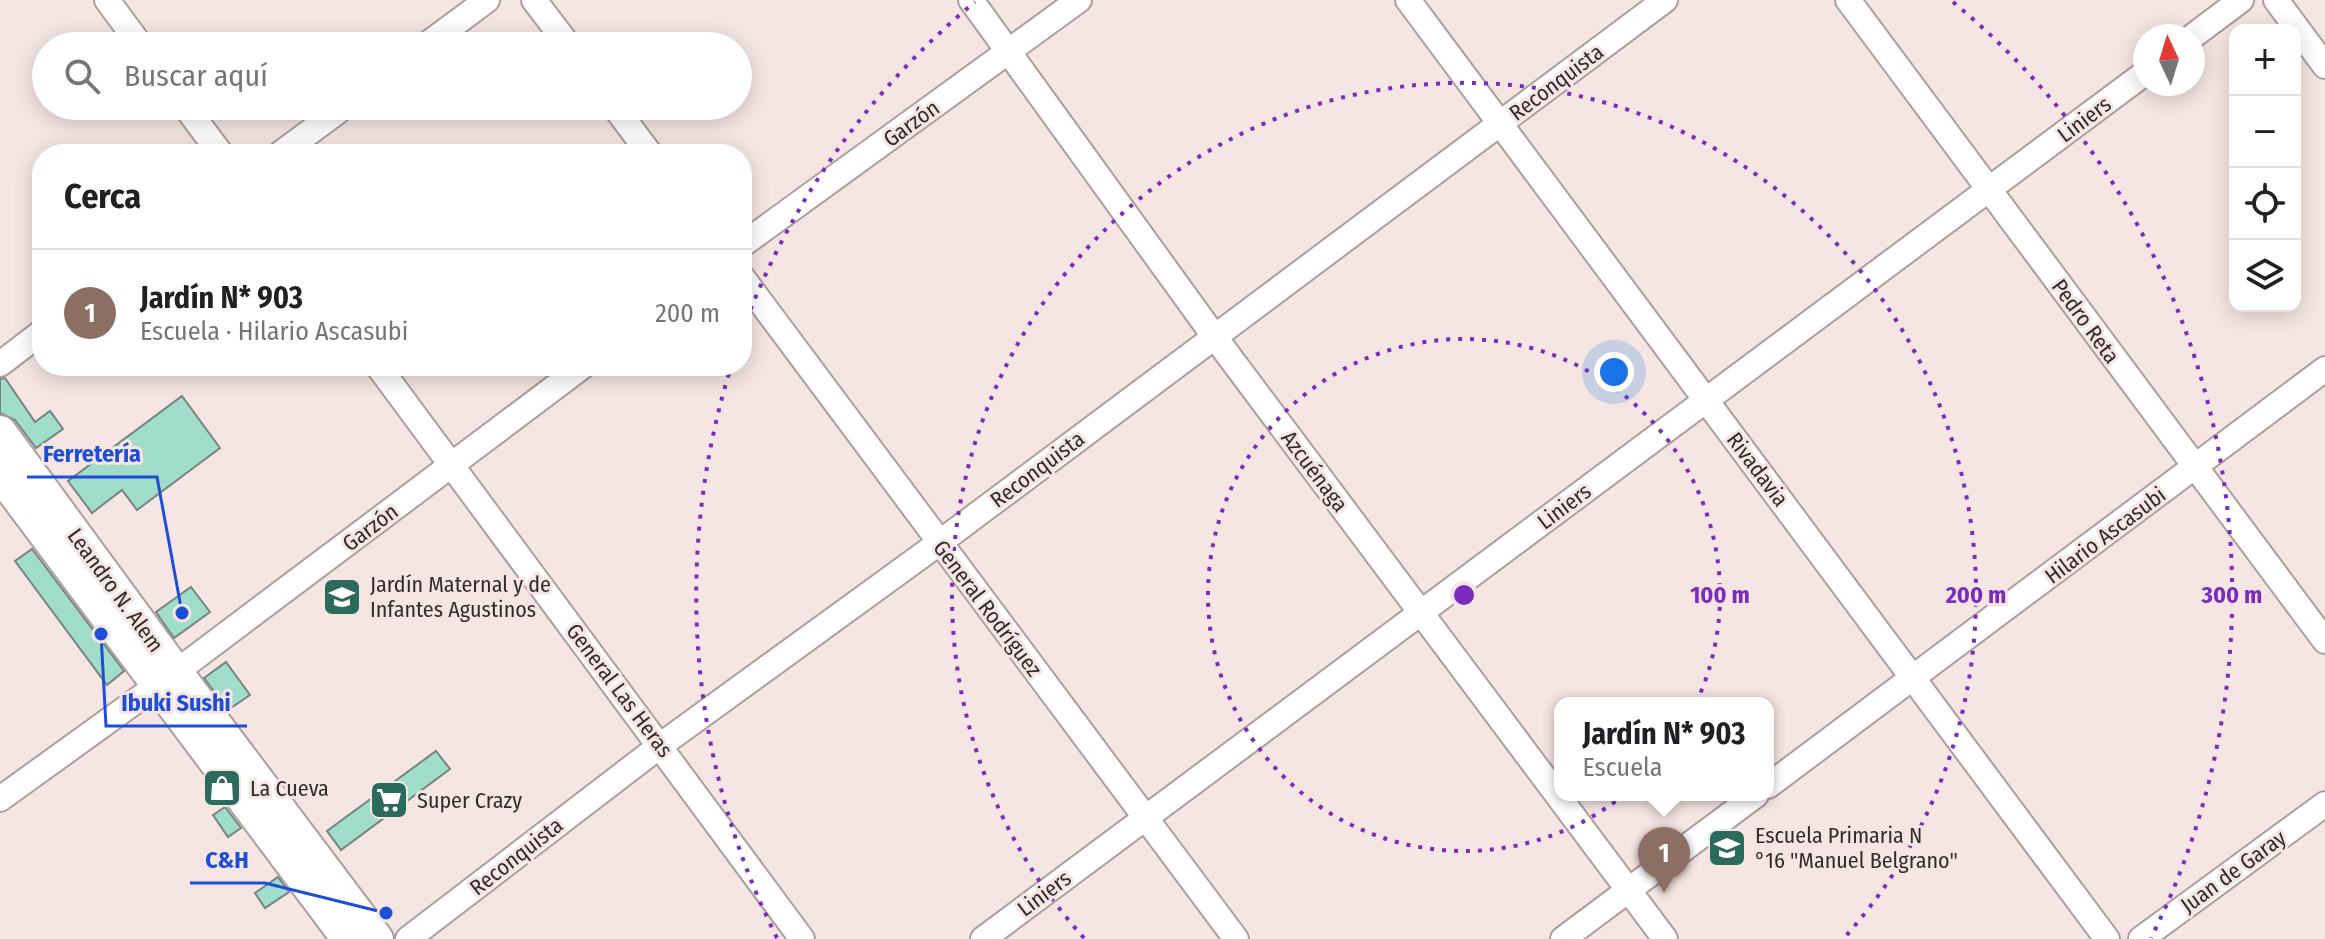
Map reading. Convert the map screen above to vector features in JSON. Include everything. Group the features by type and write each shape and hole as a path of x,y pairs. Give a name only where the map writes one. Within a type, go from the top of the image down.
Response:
{"main road":[{"name":"Leandro N. Alem","path":"0,432 166,679 348,939"},
{"name":"Leandro N. Alem","path":"0,474 377,939"}],"street":[{"path":"107,0 131,32"},
{"path":"444,32 487,0"},
{"path":"534,0 558,32"},
{"name":"Azcuénaga","path":"971,0 1214,336 1554,790"},
{"name":"Garzón","path":"752,238 1079,0"},
{"name":"Rivadavia","path":"1408,0 2107,939"},
{"name":"Reconquista","path":"408,939 661,745 939,543 1665,0"},
{"name":"Pedro Reta","path":"1848,0 2325,641"},
{"path":"2205,27 2241,0"},
{"path":"2276,0 2325,66"},
{"name":"Liniers","path":"983,939 2133,82"},
{"path":"196,120 214,144"},
{"path":"294,144 326,120"},
{"path":"624,120 642,144"},
{"name":"General Rodríguez","path":"752,291 1236,939"},
{"path":"0,364 32,340"},
{"name":"Hilario Ascasubi","path":"1774,782 2325,369"},
{"name":"General Las Heras","path":"385,376 802,939"},
{"name":"Garzón","path":"0,799 166,679 570,376"},
{"name":"Azcuénaga","path":"1562,801 1665,939"},
{"path":"1563,939 1748,801"},
{"name":"Juan de Garay","path":"2141,939 2325,804"}],"building":[{"path":"5,378 35,422 50,411 63,429 36,448 15,420 0,413 0,379"},
{"path":"182,396 220,448 137,510 122,490 92,513 68,481"},
{"path":"32,549 124,671 107,685 15,561"},
{"path":"191,587 210,612 174,638 156,612"},
{"path":"226,662 250,695 228,710 204,678"},
{"name":"Super Crazy","path":"436,751 450,769 341,850 327,831"},
{"path":"225,807 241,828 228,837 213,815"},
{"path":"278,877 289,892 265,908 255,893"}],"place":[{"name":"Jardín Maternal y de Infantes Agustinos","path":"342,597"},
{"name":"Ferretería","path":"182,613"},
{"name":"Ibuki Sushi","path":"101,634"},
{"name":"La Cueva","path":"222,788"},
{"name":"Super Crazy","path":"389,800"},
{"name":"Escuela Primaria N °16 \"Manuel Belgrano\"","path":"1727,848"},
{"name":"Jardín N* 903","path":"1664,893"},
{"name":"C&H","path":"386,913"}]}
